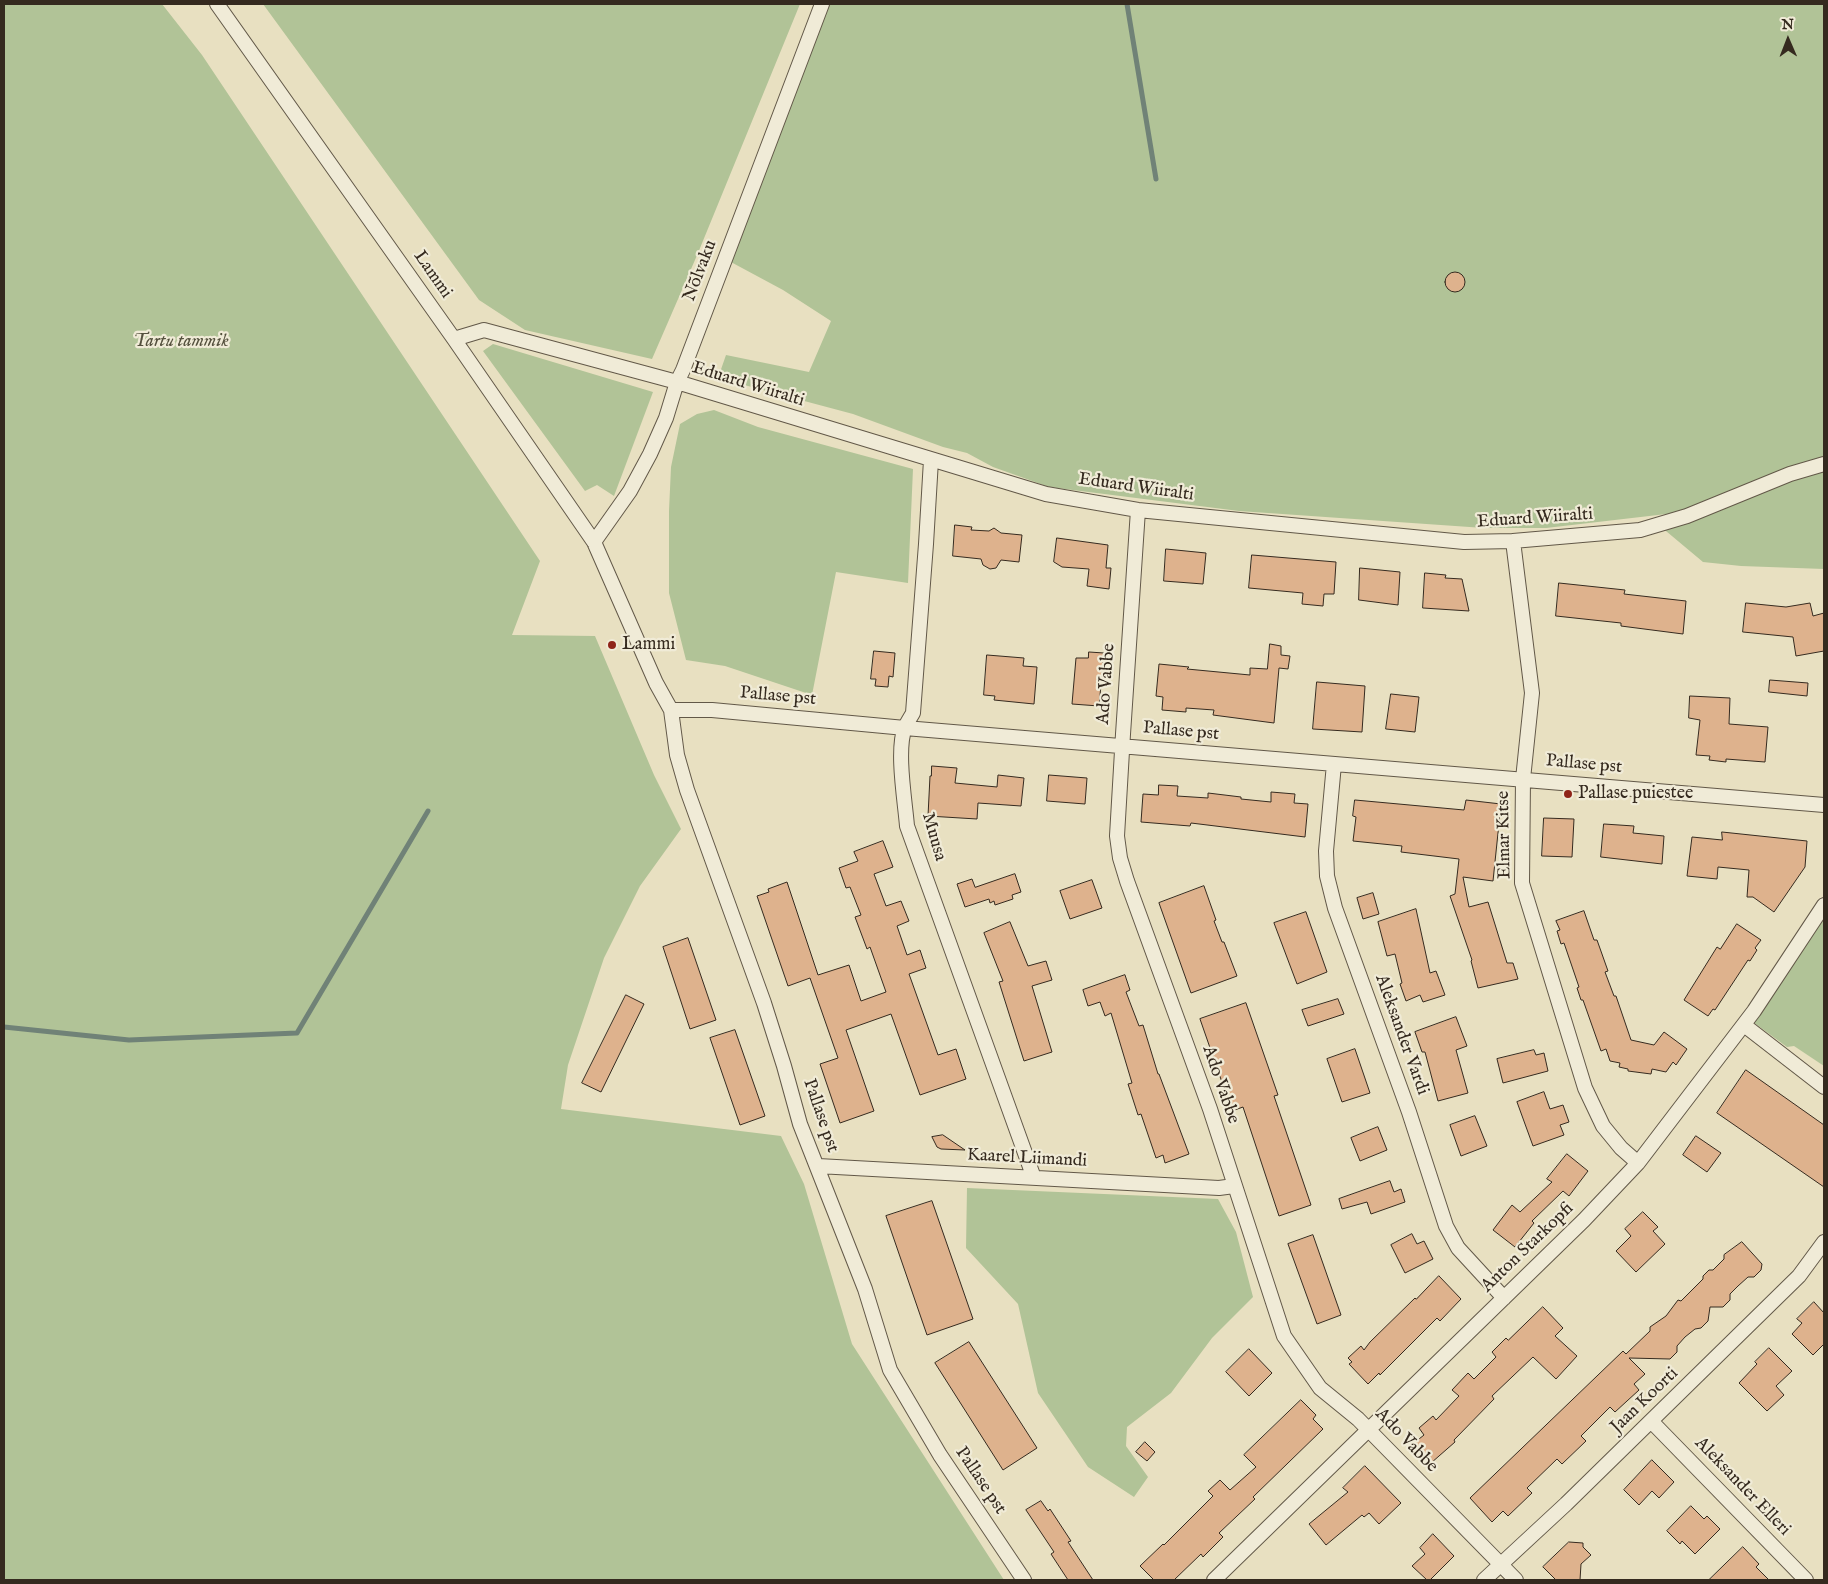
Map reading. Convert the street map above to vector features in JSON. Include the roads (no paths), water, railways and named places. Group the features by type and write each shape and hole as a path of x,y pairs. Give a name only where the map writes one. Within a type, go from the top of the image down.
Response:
{"street":[{"name":"Lammi","path":"216,4 454,338 594,542 656,683 671,710"},
{"name":"Nõlvaku","path":"594,542 630,490 650,454 666,418 677,382 822,4"},
{"name":"Eduard Wiiralti","path":"454,338 484,330 677,382 1046,494 1138,510 1464,542 1513,541 1640,530 1687,516 1790,474 1824,464"},
{"name":"Muusa","path":"930,460 926,544 913,714 905,728 902,757 908,826 1034,1178"},
{"name":"Ado Vabbe","path":"1138,510 1122,746 1118,836 1120,858 1126,881 1210,1109 1284,1336 1320,1388 1369,1431 1516,1580"},
{"name":"Elmar Kitse","path":"1513,541 1532,693 1523,779 1522,882 1585,1088 1603,1126 1638,1163"},
{"name":"Pallase pst","path":"1024,1580 940,1455 890,1370 865,1289 800,1124 764,1003 687,790 674,742 671,710 712,710 905,728 1824,805"},
{"name":"Aleksander Vardi","path":"1334,764 1326,851 1327,876 1334,908 1408,1112 1446,1226 1458,1248 1504,1298"},
{"name":"Anton Starkopfi","path":"1214,1580 1584,1220 1638,1163 1744,1025 1824,905"},
{"path":"1744,1025 1824,1087"},
{"name":"Kaarel Liimandi","path":"818,1166 1219,1188 1234,1186"},
{"name":"Jaan Koorti","path":"1484,1580 1651,1421 1799,1276 1824,1242"},
{"name":"Aleksander Elleri","path":"1651,1421 1806,1580"}],"waterway":[{"path":"1127,4 1156,179"},
{"path":"4,1027 129,1040 297,1033 428,811"}],"place":[{"name":"Lammi","path":"612,645"},
{"name":"Pallase puiestee","path":"1568,794"}],"park label":[{"name":"Tartu tammik","path":"181,342"}]}
